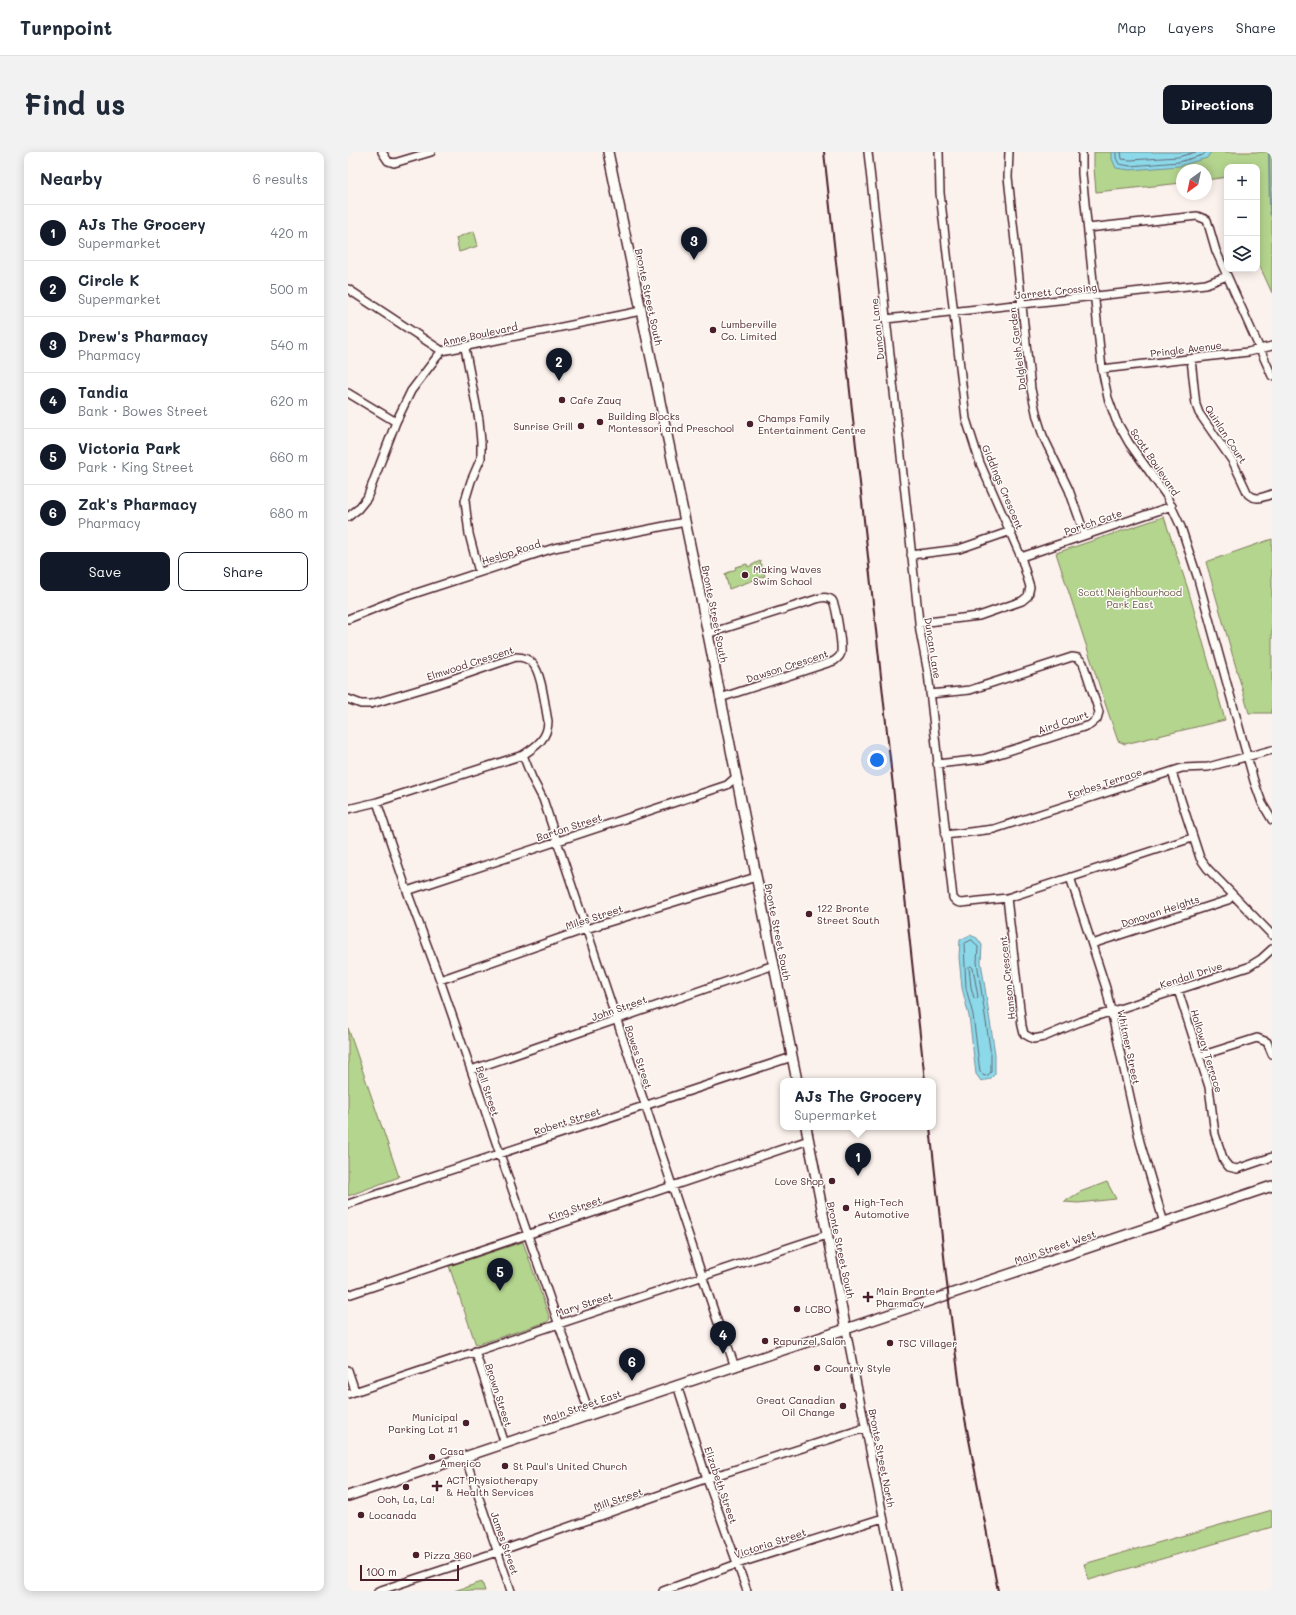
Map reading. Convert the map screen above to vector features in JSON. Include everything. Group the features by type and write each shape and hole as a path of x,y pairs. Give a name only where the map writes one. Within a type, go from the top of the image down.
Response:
{"main road":[{"name":"Bronte Street South","path":"608,152 685,522 796,1078"},
{"name":"Bronte Street South","path":"807,1130 846,1330"},
{"name":"Main Street West","path":"846,1330 1272,1186"},
{"name":"Main Street East","path":"348,1496 677,1385 846,1330"}],"street":[{"path":"382,152 388,161 394,163 431,152"},
{"name":"Duncan Lane","path":"868,152 911,555 919,623 930,694 951,892 954,900 959,903 965,903 1008,898 1192,838"},
{"name":"Giddings Crescent","path":"919,623 975,617 1019,602 1026,598 1030,592 1030,587 1021,557 1011,531 984,473 969,429 961,386 940,193 939,152"},
{"name":"Dalgleish Garden","path":"1009,152 1008,177 1030,384 1037,418 1050,452 1069,490 1084,535"},
{"name":"Scott Boulevard","path":"1082,152 1082,174 1102,369 1111,406 1120,428 1172,506 1198,579 1247,756 1260,796 1272,820"},
{"path":"1088,228 1201,216 1207,220 1216,251 1272,376"},
{"name":"Jarrett Crossing","path":"886,319 1206,284 1227,276"},
{"path":"348,289 442,351"},
{"name":"Anne Boulevard","path":"348,517 358,509 367,498 396,422 411,391 442,351 465,348 641,311"},
{"name":"Pringle Avenue","path":"1102,369 1248,352 1272,346"},
{"path":"465,348 479,420 481,442 481,458 471,481 466,500 469,534 479,572"},
{"name":"Quinlan Court","path":"1191,359 1196,405 1199,413 1233,462 1248,494 1259,498 1272,494"},
{"path":"348,393 396,422"},
{"name":"Portch Gate","path":"1021,557 1172,506"},
{"name":"Heslop Road","path":"348,619 398,599 554,548 685,522"},
{"path":"911,555 959,550 1011,531"},
{"name":"Dawson Crescent","path":"707,634 820,598 831,599 836,608 841,652 835,661 720,698"},
{"name":"Aird Court","path":"930,694 970,690 1072,657 1080,660 1084,666 1099,712 1097,719 1090,725 983,759 937,764"},
{"name":"Elmwood Crescent","path":"348,699 361,704 371,704 516,658 524,658 532,663 537,670 548,721 548,729 544,738 533,749 523,755 377,802"},
{"name":"Forbes Terrace","path":"945,835 994,829 1182,768 1208,767 1272,750"},
{"name":"Bowes Street","path":"523,755 532,778 543,799 702,1276 735,1367"},
{"path":"1172,772 1192,838 1202,862 1272,936"},
{"name":"Barton Street","path":"407,891 727,785 736,778"},
{"path":"348,809 377,802"},
{"name":"Bell Street","path":"377,802 590,1415"},
{"name":"Miles Street","path":"440,980 586,929 756,877"},
{"name":"Whitmer Street","path":"1070,877 1106,988 1140,1142 1164,1223"},
{"name":"Donovan Heights","path":"1092,944 1228,900 1233,895"},
{"name":"Hanson Crescent","path":"1008,898 1024,1034 1030,1038 1038,1039 1111,1011"},
{"name":"Kendall Drive","path":"1111,1011 1248,967 1261,959 1272,949"},
{"name":"John Street","path":"470,1070 774,965"},
{"name":"Holloway Terrace","path":"1178,990 1200,1056 1210,1092 1215,1134 1226,1165 1237,1169 1272,1157"},
{"path":"1200,1056 1257,1038 1267,1042 1272,1054"},
{"name":"Robert Street","path":"348,1204 792,1057"},
{"name":"King Street","path":"348,1295 809,1140"},
{"name":"Mary Street","path":"352,1392 827,1235"},
{"name":"Bronte Street North","path":"846,1330 898,1591"},
{"name":"Brown Street","path":"475,1351 505,1444"},
{"path":"348,1370 352,1392"},
{"name":"Elizabeth Street","path":"677,1385 707,1479 747,1591"},
{"name":"Mill Street","path":"378,1591 497,1552 707,1479 865,1428"},
{"name":"James Street","path":"465,1457 511,1591"},
{"name":"Victoria Street","path":"663,1591 737,1564 883,1518"}],"green space":[{"path":"1094,152 1272,152 1272,293 1260,267 1260,164 1224,164 1224,177 1212,179 1212,164 1176,164 1176,184 1096,192"},
{"path":"474,231 478,246 459,252 456,238"},
{"name":"Scott Neighbourhood Park East","path":"1163,517 1188,589 1225,720 1125,744 1118,741 1056,553"},
{"path":"1272,539 1272,713 1249,713 1206,562"},
{"name":"Making Waves Swim School","path":"760,561 765,576 729,589 725,574 736,569 735,567 747,564 748,567"},
{"path":"348,1028 399,1177 348,1196"},
{"path":"1107,1182 1116,1199 1078,1203 1064,1202 1080,1192"},
{"path":"523,1242 550,1319 547,1322 476,1345 449,1266"},
{"path":"1272,1510 1272,1527 1089,1580 1084,1564"},
{"path":"482,1582 485,1591 454,1591"}],"water":[{"path":"1112,152 1211,152 1207,158 1186,164 1176,164 1176,166 1130,170 1116,168 1112,159"},
{"path":"970,935 977,938 982,945 981,962 995,1054 995,1074 990,1079 981,1081 976,1074 969,1016 962,988 959,957 960,940"}],"waterway":[{"path":"1269,152 1270,212 1272,217"}],"railway":[{"path":"824,152 925,1078"},
{"path":"930,1130 949,1302 962,1403 998,1591"}],"place":[{"name":"Drew's Pharmacy","path":"694,260"},
{"name":"Lumberville Co. Limited","path":"713,330"},
{"name":"Circle K","path":"559,381"},
{"name":"Cafe Zauq","path":"562,400"},
{"name":"Building Blocks Montessori and Preschool","path":"600,422"},
{"name":"Champs Family Entertainment Centre","path":"750,424"},
{"name":"Sunrise Grill","path":"581,426"},
{"name":"Making Waves Swim School","path":"745,575"},
{"name":"122 Bronte Street South","path":"809,914"},
{"name":"AJs The Grocery","path":"858,1176"},
{"name":"Love Shop","path":"832,1181"},
{"name":"High-Tech Automotive","path":"846,1208"},
{"name":"Victoria Park","path":"500,1291"},
{"name":"Main Bronte Pharmacy","path":"868,1297"},
{"name":"LCBO","path":"797,1309"},
{"name":"Rapunzel Salon","path":"765,1341"},
{"name":"TSC Villager","path":"890,1343"},
{"name":"Tandia","path":"723,1354"},
{"name":"Country Style","path":"817,1368"},
{"name":"Zak's Pharmacy","path":"632,1381"},
{"name":"Great Canadian Oil Change","path":"843,1406"},
{"name":"Municipal Parking Lot #1","path":"466,1423"},
{"name":"Casa Americo","path":"432,1457"},
{"name":"St Paul's United Church","path":"505,1466"},
{"name":"ACT Physiotherapy & Health Services","path":"437,1486"},
{"name":"Ooh, La, La!","path":"406,1487"},
{"name":"Locanada","path":"361,1515"},
{"name":"Pizza 360","path":"416,1555"}]}
